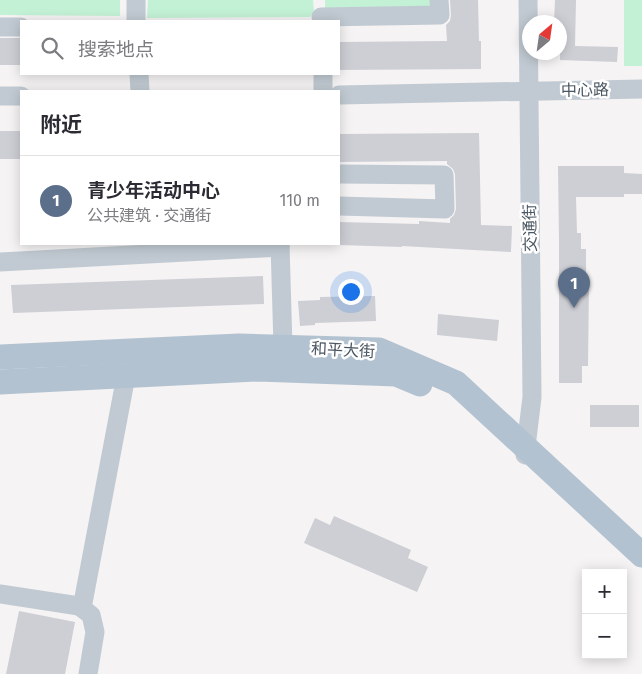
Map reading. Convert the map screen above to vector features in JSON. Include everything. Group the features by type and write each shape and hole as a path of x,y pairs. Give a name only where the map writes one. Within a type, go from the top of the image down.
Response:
{"main road":[{"name":"和平大街","path":"0,357 239,346 379,350 456,382 642,564"},
{"name":"和平大街","path":"0,382 258,370 396,374 472,405 642,555"}],"street":[{"path":"136,0 136,20"},
{"path":"321,13 440,15 439,0"},
{"name":"交通街","path":"525,451 532,397 528,0"},
{"path":"0,27 20,27"},
{"path":"139,75 140,90"},
{"path":"323,75 323,90"},
{"name":"中心路","path":"340,95 642,89"},
{"path":"0,96 20,96"},
{"path":"340,174 444,175 445,209 340,206"},
{"path":"0,260 280,246 283,347"},
{"path":"82,608 126,376"},
{"path":"0,594 79,606 92,615 95,632 88,674"}],"green space":[{"path":"0,0 120,0 120,16 0,15"},
{"path":"148,0 313,0 314,12 310,17 147,18"},
{"path":"325,0 432,0 432,7 325,8"},
{"path":"624,0 642,0 642,66 624,66"}],"building":[{"path":"450,0 478,0 481,69 340,70 340,42 447,41 446,25 450,21"},
{"path":"555,0 576,0 575,46 618,47 617,62 560,60 567,60 567,15 554,15"},
{"path":"0,38 20,38 20,65 0,65"},
{"path":"0,131 20,131 20,159 0,159"},
{"path":"479,133 481,225 512,226 511,252 402,246 339,245 340,222 419,224 419,221 450,223 450,219 456,209 455,174 453,169 447,164 447,161 340,162 340,134"},
{"path":"558,166 624,166 624,173 642,174 642,194 624,194 624,197 576,197 577,233 581,233 581,249 586,249 586,284 589,284 588,366 582,366 582,383 559,383"},
{"path":"263,276 264,304 13,313 11,285"},
{"path":"375,296 376,321 315,323 315,325 300,326 298,301 320,300 320,297"},
{"path":"438,314 499,320 497,341 437,335"},
{"path":"590,405 639,405 639,427 590,427"},
{"path":"334,516 411,550 408,558 428,567 417,592 304,543 315,518 330,525"},
{"path":"19,611 75,622 65,674 6,674"}],"place":[{"name":"青少年活动中心","path":"574,308"}]}
